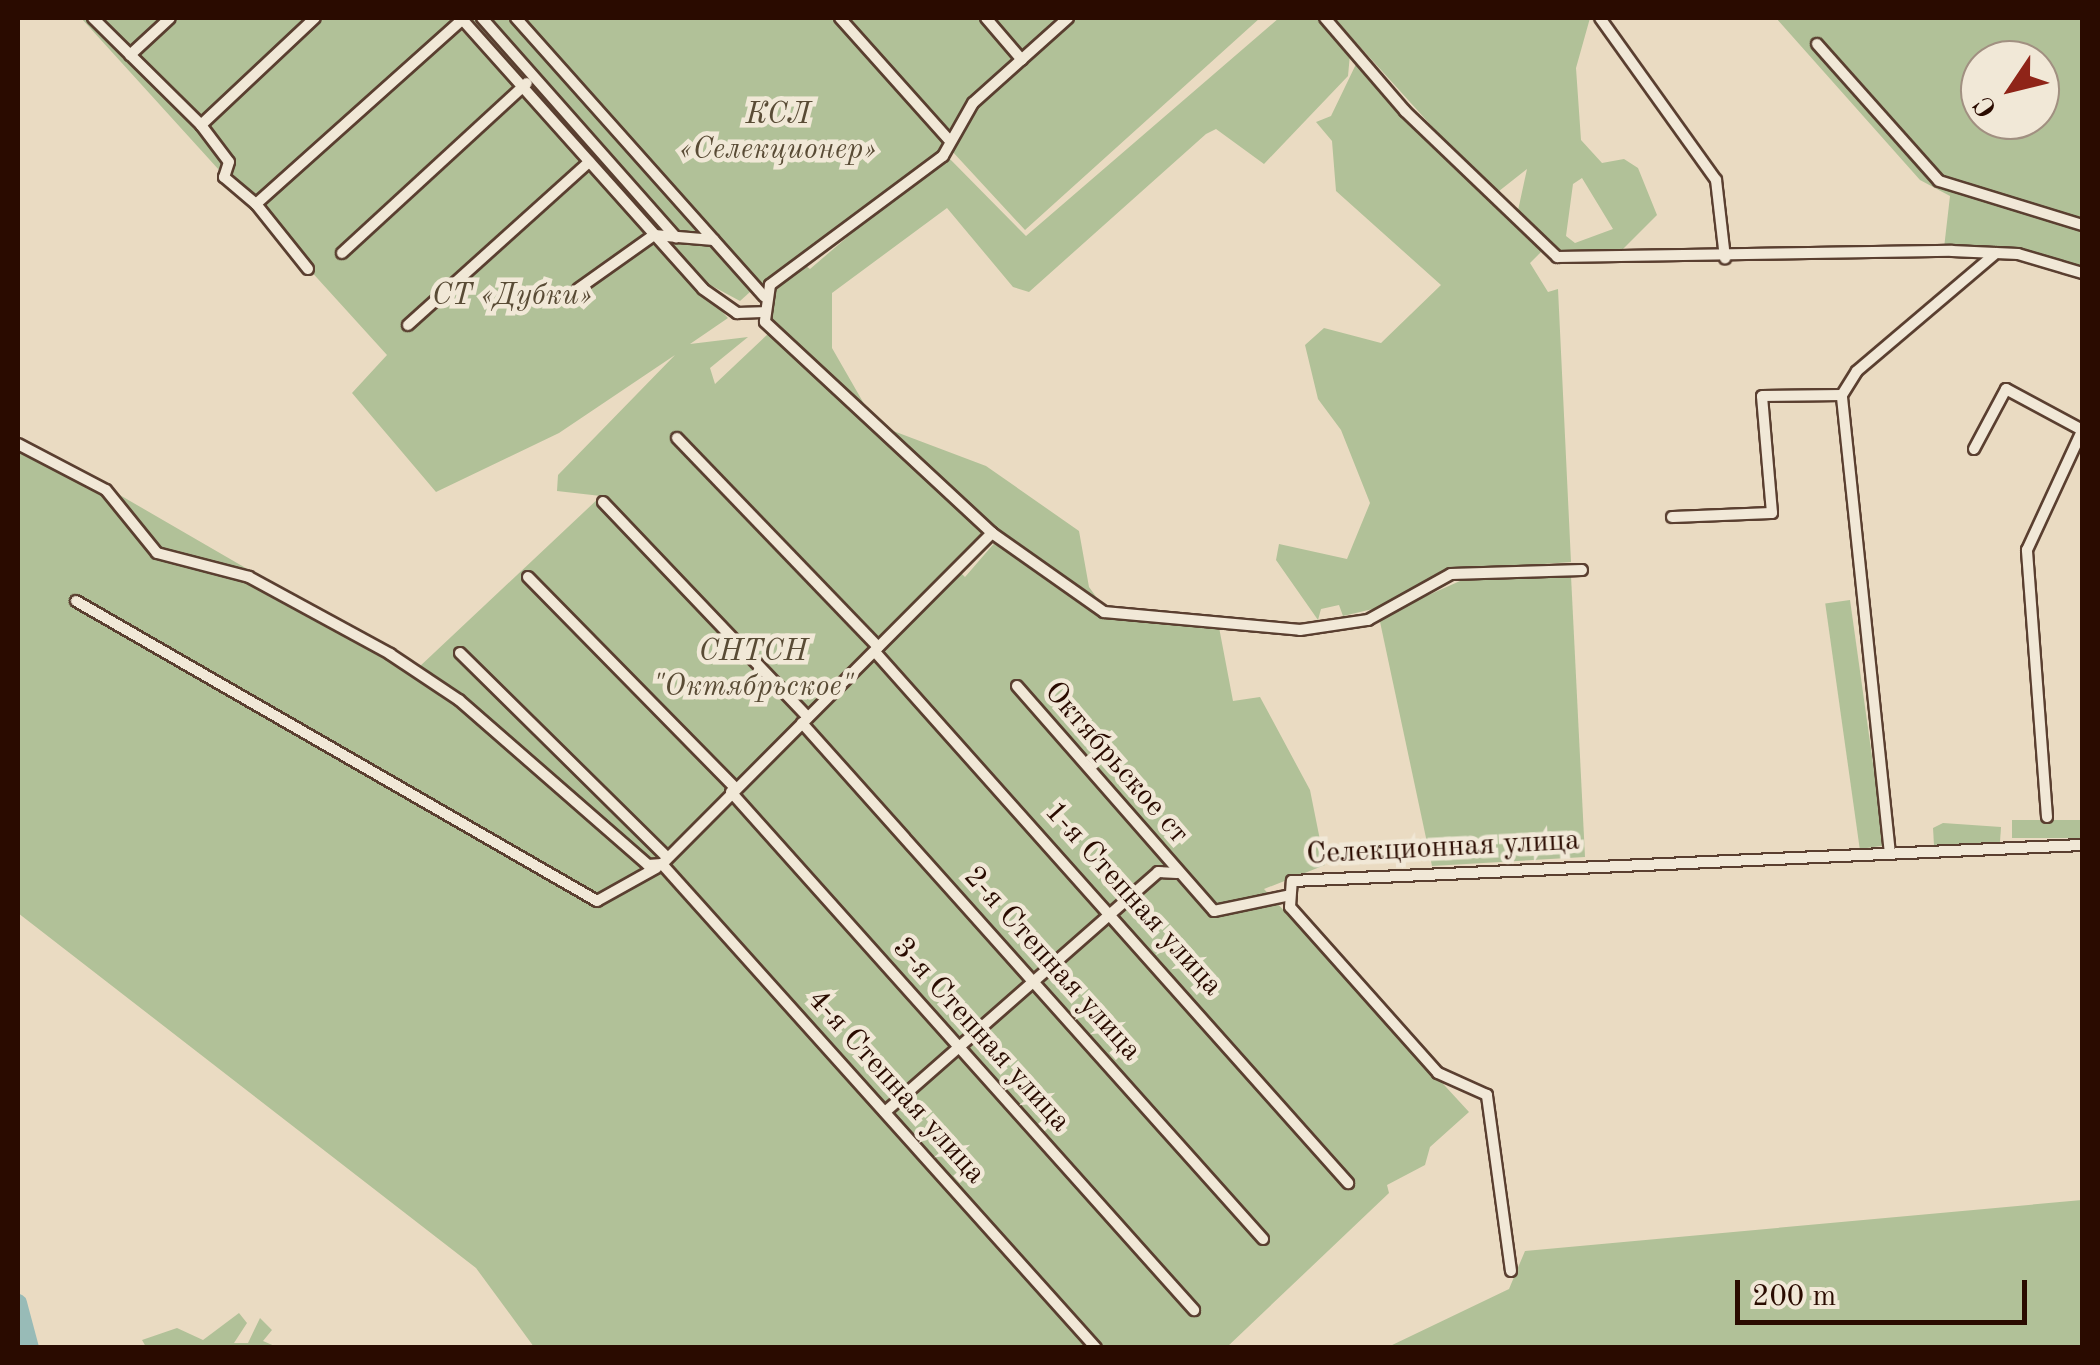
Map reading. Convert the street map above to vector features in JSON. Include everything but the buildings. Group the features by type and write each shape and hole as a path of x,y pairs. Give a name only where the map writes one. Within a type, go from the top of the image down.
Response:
{"street":[{"path":"94,18 202,125 229,162 224,177 256,204 308,269"},
{"path":"130,55 170,18"},
{"path":"202,125 315,18"},
{"path":"256,204 463,18 654,236 718,302 762,312 992,533 1104,612 1300,630 1368,620 1451,574 1582,570"},
{"path":"482,18 676,237"},
{"path":"516,18 764,296"},
{"path":"840,18 950,141"},
{"path":"986,18 1022,60"},
{"path":"762,312 764,296 929,168 972,103 1068,18"},
{"path":"1325,18 1418,125 1557,258 1966,252 1996,253 2082,274"},
{"path":"1600,18 1716,180 1726,258"},
{"path":"1817,44 1939,181 2082,226"},
{"path":"342,253 535,76"},
{"path":"408,325 589,162"},
{"path":"578,290 654,236 715,240"},
{"path":"1966,252 1976,270"},
{"path":"1890,854 1842,395 1857,371 1996,253"},
{"path":"1974,450 2006,389 2082,431 2027,550 2047,817"},
{"path":"1672,517 1772,512 1762,396 1842,395"},
{"name":"1-я Степная улица","path":"677,438 877,650 1113,910 1348,1183"},
{"path":"18,444 106,490 157,553 286,594 459,700 662,862"},
{"name":"2-я Степная улица","path":"603,502 805,720 1264,1239"},
{"path":"76,601 597,900 662,862 992,533"},
{"name":"3-я Степная улица","path":"528,577 733,790 1194,1310"},
{"name":"4-я Степная улица","path":"460,654 662,862 1096,1348"},
{"name":"Октябрьское ст","path":"1017,686 1177,873 1221,913 1286,896"},
{"name":"Селекционная улица","path":"1511,1270 1487,1096 1438,1074 1286,896 1301,877 2082,845"},
{"name":"Октябрьское ст","path":"885,1112 1032,978 1158,872 1177,873"}],"green space":[{"path":"81,18 450,18 728,318 690,344 748,337 710,368 715,384 769,333 993,537 960,572 965,577 997,540 1103,614 1218,622 1233,701 1260,697 1310,790 1325,865 1264,889 1469,1112 1430,1147 1425,1165 1387,1185 1389,1193 1227,1347 534,1347 476,1268 18,913 18,436 418,668 601,496 557,491 558,475 675,355 559,433 436,492 352,393 387,355"},
{"path":"464,18 507,18 750,292 740,301 699,279"},
{"name":"КСЛ «Селекционер»","path":"512,18 1260,18 1025,230 951,150 945,154 1026,236 1279,18 1319,18 1350,54 1348,76 1264,164 1216,129 1206,134 1029,292 1013,287 947,208 832,293 832,348 867,409 769,320 773,287 803,264 810,269 915,179 909,174 763,288"},
{"path":"1334,18 1590,18 1576,68 1581,140 1602,163 1624,159 1638,168 1657,215 1616,256 1560,254 1517,215 1527,169 1494,195","holes":["1582,178 1613,229 1575,243 1566,236 1573,184"]},
{"path":"1776,18 2082,18 2082,270 2015,251 1944,248 1950,196 1920,180"},
{"path":"1358,60 1536,243 1541,252 1530,263 1548,292 1558,289 1571,562 1440,572 1377,608 1343,616 1339,605 1321,609 1318,620 1276,560 1279,544 1347,559 1370,503 1341,430 1318,399 1305,345 1324,328 1381,343 1441,285 1336,191 1332,141 1316,122 1331,116"},
{"path":"888,429 986,466 1079,531 1089,587 1102,605 994,529"},
{"path":"1571,576 1585,857 1432,866 1379,617 1469,577"},
{"path":"1850,600 1885,846 1860,849 1825,603"},
{"path":"2012,820 2082,820 2082,838 2012,838"},
{"path":"1943,823 2001,827 2000,842 1934,845 1933,828"},
{"path":"2082,1200 2082,1347 1388,1347 1509,1289 1525,1251"},
{"path":"239,1313 247,1323 234,1343 248,1343 260,1318 272,1330 263,1341 277,1347 146,1347 142,1340 177,1328 203,1340"}],"waterway":[{"path":"18,1303 30,1348"}],"park label":[{"name":"СТ «Дубки»","path":"512,296"},
{"name":"СНТСН \"Октябрьское\"","path":"753,669"}]}
